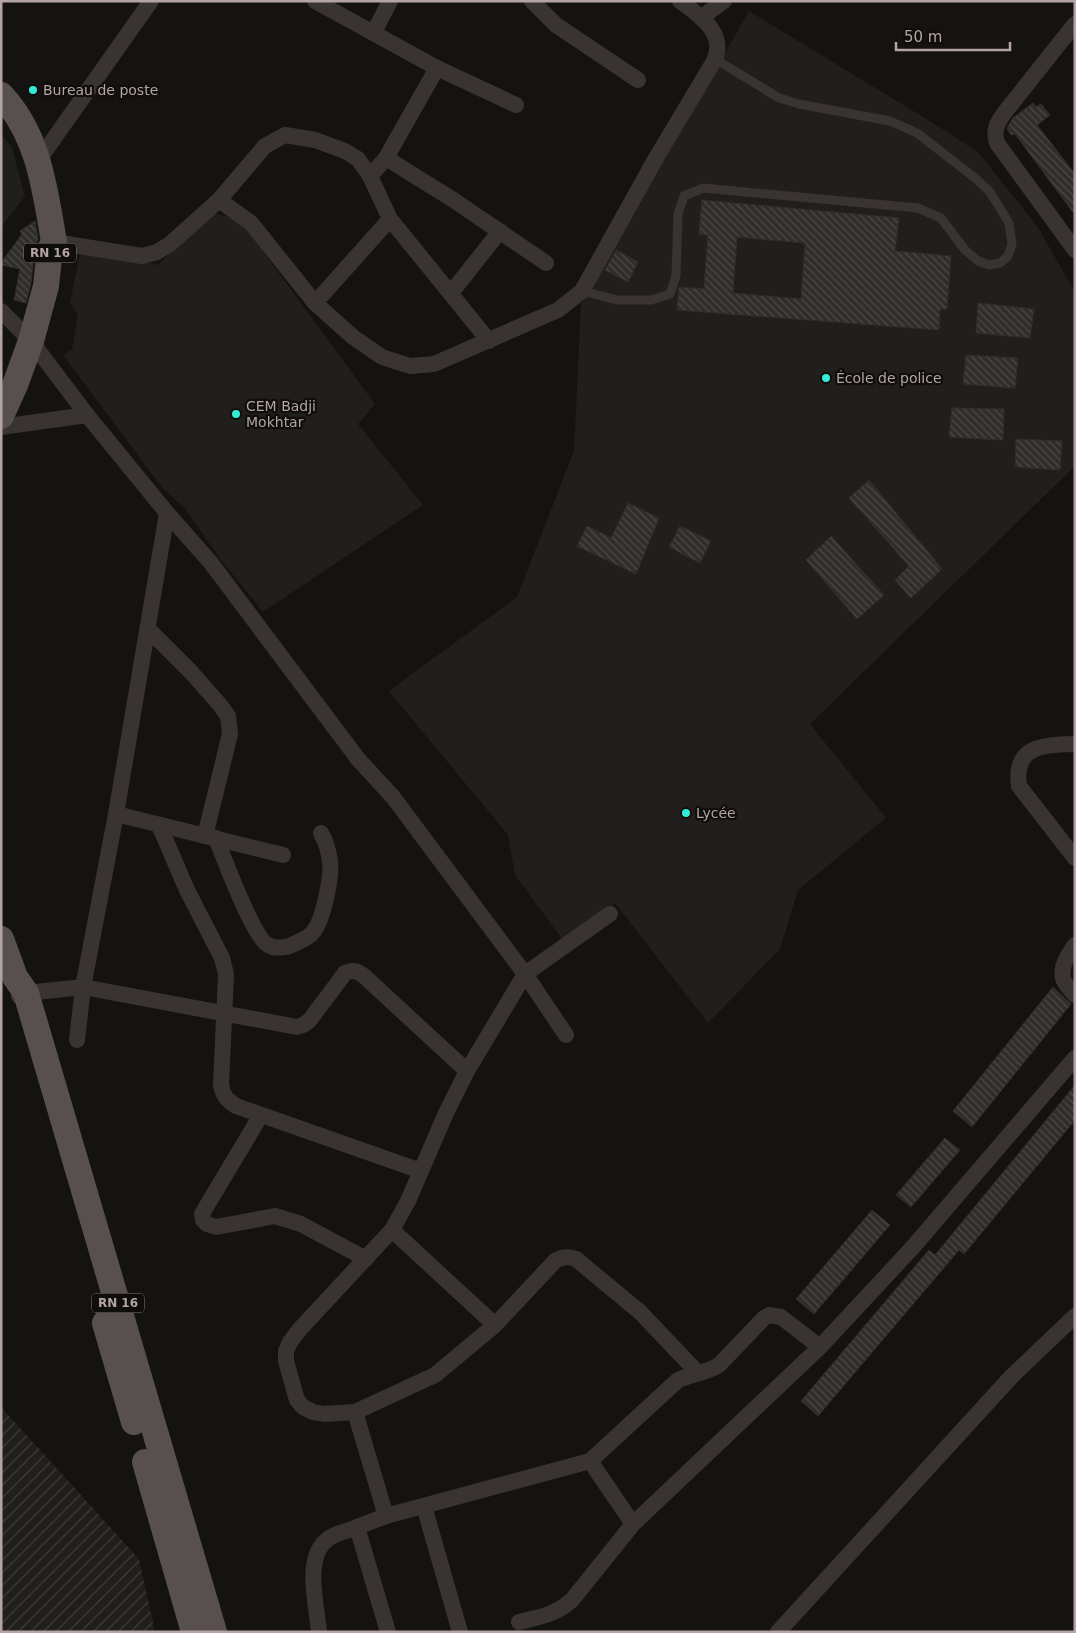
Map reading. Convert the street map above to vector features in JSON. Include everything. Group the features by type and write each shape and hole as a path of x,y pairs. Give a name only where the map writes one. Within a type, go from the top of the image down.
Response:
{"main road":[{"name":"RN 16","path":"1,94 19,118 32,143 38,161 54,242 50,249 46,286 31,341 1,416"},
{"name":"RN 16","path":"1,939 135,1359 214,1632"},
{"name":"RN 16","path":"18,989 50,1130 194,1632"}],"street":[{"path":"38,161 151,1"},
{"path":"315,1 437,68 516,105"},
{"path":"374,32 390,1"},
{"path":"532,1 556,25 638,80"},
{"path":"220,200 252,223 315,303 353,337 382,357 410,366 434,364 489,341 558,310 582,291 656,158 716,58 718,47 712,30 702,17 680,1"},
{"path":"702,17 724,1"},
{"path":"1075,24 1005,112 997,123 994,133 997,144 1075,250"},
{"path":"370,176 386,158 437,68"},
{"path":"54,242 142,256 157,252 170,244 220,200 265,146 285,135 315,140 345,151 358,159 370,176 390,218 489,341"},
{"path":"386,158 452,199 546,264"},
{"path":"315,303 390,218"},
{"path":"450,293 500,231"},
{"path":"1,311 31,341 87,415 167,513 211,562 358,759 393,797 525,974 566,1035"},
{"path":"1,427 87,415"},
{"path":"77,1040 83,987 116,814 167,513"},
{"path":"148,629 191,672 228,716 230,734 210,837 260,938 267,945 289,947 313,933 320,921 327,893 331,864 321,833"},
{"path":"1075,744 1045,745 1030,751 1022,759 1017,773 1019,786 1075,858"},
{"path":"116,814 283,855"},
{"path":"159,825 186,890 222,958 226,974 222,1093 227,1101 236,1106 421,1171"},
{"path":"610,914 525,974 467,1071 446,1113 408,1201 392,1230 300,1329 286,1351 286,1361 297,1400 304,1407 313,1412 324,1414 355,1412 434,1375 495,1325 556,1260 569,1256 576,1259 640,1312 698,1373"},
{"path":"1075,945 1062,972 1063,980 1075,995"},
{"path":"18,989 83,987 297,1026 304,1025 308,1021 345,973 350,970 356,971 364,976 467,1071"},
{"path":"519,1622 561,1610 572,1600 633,1524 820,1348 913,1247 1075,1058"},
{"path":"261,1115 202,1214 202,1220 216,1227 275,1216 301,1224 366,1259"},
{"path":"392,1230 495,1325"},
{"path":"319,1632 313,1583 313,1564 319,1548 328,1539 386,1516 590,1461 678,1380 711,1370 719,1365 769,1314 781,1317 820,1348"},
{"path":"778,1632 1012,1376 1075,1316"},
{"path":"355,1412 386,1516"},
{"path":"590,1461 633,1524"},
{"path":"424,1506 460,1632"},
{"path":"357,1528 388,1632"}],"lane":[{"path":"582,291 616,300 651,300 670,294 676,276 678,214 684,196 703,188 918,208 941,218 965,250 978,261 989,265 1000,263 1008,256 1012,244 1009,223 990,192 917,133 890,121 799,104 778,98 716,58"}],"shaded area":[{"name":"École de police","path":"749,11 979,153 1037,226 1075,292 1075,466 810,724 886,818 798,890 780,949 708,1023 615,903 565,943 515,875 508,835 389,691 517,597 574,451 581,304"},
{"path":"1,134 12,148 25,196 1,227"},
{"name":"CEM Badji Mokhtar","path":"206,211 240,220 375,404 358,424 423,505 263,612 221,560 184,507 163,489 63,355 72,349 78,315 70,303 81,248 159,265"},
{"path":"1,1407 139,1559 155,1632 1,1632"}],"building":[{"path":"1033,103 1036,107 1041,104 1050,115 1037,125 1075,174 1075,215 1015,134 1011,135 1007,128 1013,118"},
{"path":"702,200 899,218 895,251 951,256 947,309 940,309 939,330 677,310 679,287 704,289 708,235 699,234","holes":["737,237 805,243 801,299 733,293"]},
{"path":"35,221 38,239 26,303 14,300 20,269 1,265 1,263 22,234 20,231"},
{"path":"616,250 638,262 628,282 605,270"},
{"path":"978,303 1034,309 1030,338 976,333"},
{"path":"966,355 1018,358 1015,388 963,384"},
{"path":"952,408 1004,409 1003,440 949,437"},
{"path":"1016,439 1062,441 1060,470 1015,467"},
{"path":"869,480 942,569 911,598 895,580 909,566 849,498"},
{"path":"628,503 659,518 636,574 577,546 587,526 611,538"},
{"path":"680,526 711,541 700,563 669,547"},
{"path":"831,536 884,595 857,619 806,560"},
{"path":"1053,987 1071,1004 972,1127 953,1111"},
{"path":"1075,1085 1075,1120 964,1254 959,1250 818,1416 801,1401 929,1250 935,1255"},
{"path":"945,1138 960,1150 911,1207 896,1195"},
{"path":"872,1210 890,1225 814,1314 796,1299"}],"place":[{"name":"Bureau de poste","path":"33,90"},
{"name":"École de police","path":"826,378"},
{"name":"CEM Badji Mokhtar","path":"236,414"},
{"name":"Lycée","path":"686,813"}]}
